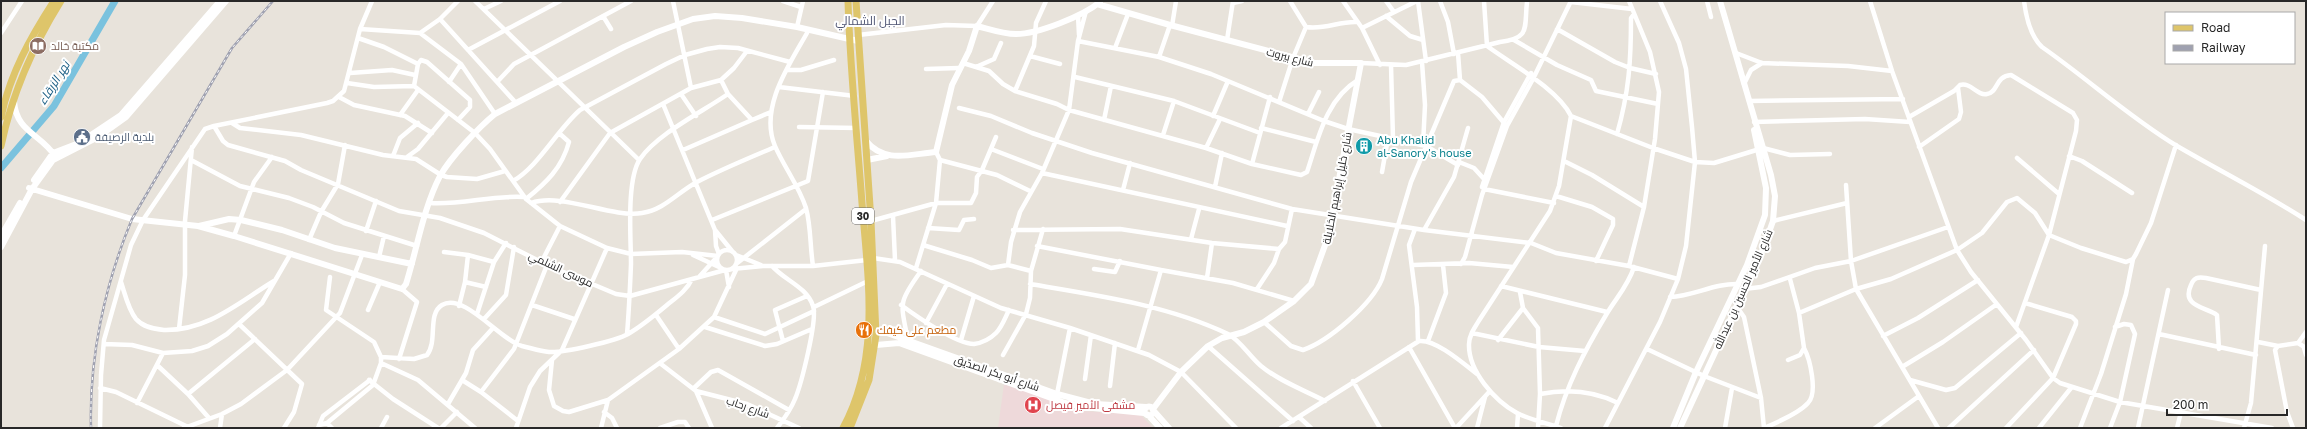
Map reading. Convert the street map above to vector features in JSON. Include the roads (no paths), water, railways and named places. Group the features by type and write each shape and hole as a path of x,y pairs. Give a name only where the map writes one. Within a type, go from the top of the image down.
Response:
{"main road":[{"path":"1,146 13,98 54,1"},
{"path":"1,117 11,77 43,25 61,1"},
{"name":"30","path":"848,1 854,96 876,329 869,380 850,428"},
{"name":"30","path":"843,428 860,388 873,349 868,281 871,221 856,1"}],"street":[{"path":"1,32 22,1"},
{"path":"138,101 220,1"},
{"path":"1,236 31,188 55,155 106,127 138,101 226,1"},
{"path":"100,428 100,388 104,344 132,242 143,220 192,145 205,129 327,103 339,97 347,83 360,29 372,1"},
{"path":"420,33 440,19 458,1"},
{"path":"475,1 507,30 639,160"},
{"path":"484,9 501,1"},
{"path":"468,50 560,1"},
{"path":"498,81 512,66 531,54 631,1"},
{"path":"673,1 685,55 690,88"},
{"path":"783,1 801,7"},
{"path":"797,27 803,1"},
{"path":"908,341 901,305 918,269 923,245 936,203 940,160 936,152 952,85 977,26 993,1"},
{"path":"1015,91 1030,56 1036,30 1036,23 1046,1"},
{"path":"1159,58 1171,26 1176,1"},
{"path":"1227,40 1233,2 1242,1"},
{"path":"1290,1 1306,27"},
{"path":"1343,1 1362,28 1380,65"},
{"path":"1386,1 1394,12"},
{"path":"1362,28 1418,1 1424,61 1424,146"},
{"path":"1440,1 1448,22 1456,54 1460,80 1482,97 1505,124"},
{"path":"1484,1 1487,46 1532,77 1562,103 1571,116 1653,148 1695,162 1714,162 1734,158 1760,148 1790,155 1830,154"},
{"path":"1571,116 1564,161 1554,203 1531,243 1513,267 1472,333 1469,349 1479,375 1490,390 1504,404 1518,414 1559,427 1566,391 1585,351 1607,312 1626,286 1632,267 1644,207 1658,104 1656,74 1648,45 1633,12 1630,1"},
{"path":"1605,428 1647,349 1678,279 1686,246 1695,162 1686,69 1679,43 1660,1"},
{"path":"1707,1 1711,17"},
{"name":"شارع الأمير الحسين بن عبدالله","path":"1672,428 1696,372 1739,284 1758,236 1767,207 1760,148 1750,101 1720,1"},
{"path":"1870,1 1892,71 1957,250 1978,280 2034,350 2053,378 2071,388 2120,402 2181,412 2245,425 2272,428"},
{"path":"2024,1 2031,32 2036,42 2143,123 2176,145 2241,180 2306,220"},
{"path":"781,25 807,33 850,41 946,25 977,26 1011,34 1036,30 1078,15 1099,2"},
{"name":"شارع بيروت","path":"1099,2 1128,14 1293,58 1321,64 1361,63 1391,65 1424,61 1514,40"},
{"path":"1527,2 1526,31 1523,35 1514,40 1543,58 1591,80 1596,91 1658,104"},
{"path":"1461,264 1465,257 1482,195 1484,179 1505,124 1543,58 1571,2 1633,12"},
{"path":"1008,265 1014,230 1023,205 1042,171 1069,110 1075,76 1079,35 1086,10"},
{"path":"1617,134 1627,98 1630,68 1631,18 1633,12"},
{"path":"1115,48 1128,14"},
{"path":"1078,15 1079,35"},
{"path":"603,16 611,29"},
{"path":"402,289 406,284 418,246 425,216 441,175 475,133 495,114 558,80 678,23 693,19 732,16 797,27 850,41"},
{"path":"1386,16 1410,36 1423,40"},
{"path":"440,19 498,81 516,103"},
{"path":"1306,27 1322,29 1343,22 1358,22"},
{"path":"1280,102 1293,58 1306,27"},
{"path":"360,29 420,33 461,64 495,114"},
{"path":"1557,29 1630,68 1656,74"},
{"path":"807,33 790,62 779,86 771,112 769,126 775,147 806,209 813,266"},
{"path":"358,38 384,47 418,64"},
{"path":"1078,41 1159,58 1228,80 1324,121 1348,129 1424,146 1459,164 1473,167 1484,179"},
{"path":"976,67 994,59 1000,43"},
{"path":"513,182 526,173 567,122 584,107 685,55 720,47 747,51 790,62"},
{"path":"560,202 610,133 690,88 721,80 734,68 747,51"},
{"path":"1736,53 1762,63 1855,67 1892,71"},
{"path":"1030,56 1060,64"},
{"path":"414,86 418,64 421,60 428,62 471,102 470,107 458,120"},
{"path":"787,70 802,70 834,60"},
{"name":"شارع خليل إبراهيم الخلايلة","path":"1149,410 1161,401 1181,372 1208,346 1230,335 1244,332 1264,322 1294,301 1311,284 1317,274 1332,216 1361,63"},
{"path":"1744,84 1752,70 1762,63"},
{"path":"449,82 461,64"},
{"path":"926,69 961,65 976,67 989,71 1003,84 1015,91 1057,104 1069,110 1163,135 1252,164 1303,175 1307,172 1324,121 1339,96 1358,80"},
{"path":"1391,65 1393,139"},
{"path":"350,73 392,70 415,75"},
{"path":"1754,122 1910,119 1964,84 1984,94 1988,94 1993,91 1999,80 2006,75 2011,75 2023,81 2075,116 2076,131 2049,235 2016,327"},
{"path":"1075,76 1174,101 1220,119 1261,131 1316,142"},
{"path":"721,80 728,94 752,120"},
{"path":"1213,116 1228,80"},
{"path":"1264,322 1291,346 1301,350 1315,345 1337,329 1377,290 1424,146 1454,81 1460,80"},
{"path":"347,83 374,88 414,86 475,133 490,148 505,171 530,203 560,226 607,248 631,254 690,253 718,256"},
{"path":"779,86 854,96"},
{"path":"1104,120 1111,86"},
{"path":"1919,147 1959,119 1961,112 1958,88"},
{"path":"400,115 418,90"},
{"path":"712,220 795,185 806,182 810,177 816,127 823,92"},
{"path":"1308,114 1319,92"},
{"path":"681,94 696,116"},
{"path":"627,334 630,296 633,183 639,160 655,143 728,94"},
{"path":"339,97 354,105 400,115 418,123 432,133"},
{"path":"1252,164 1270,97"},
{"path":"13,98 16,113 22,126 55,155"},
{"path":"1750,101 1902,99"},
{"path":"1163,135 1174,101"},
{"path":"664,104 673,130 697,182 712,220 715,230 718,256 729,287"},
{"path":"959,108 991,116 1056,142 1292,209 1398,225 1415,229 1531,243 1548,251 1632,267 1678,279"},
{"path":"683,150 771,112"},
{"path":"407,158 432,133 448,113"},
{"path":"1206,148 1220,119"},
{"path":"232,123 240,128 301,135 407,158 422,162 441,175 477,179 505,171"},
{"path":"393,156 400,138 418,123"},
{"path":"1483,189 1505,124"},
{"name":"موسى الشلمي","path":"214,126 223,141 228,144 285,161 301,170 338,184 399,211 440,218 462,225 506,243 547,265 616,294 630,296 723,269 763,266"},
{"path":"798,127 857,128"},
{"path":"1424,230 1446,193 1459,164 1468,128"},
{"path":"430,203 462,203 506,196 525,198 552,176 563,158 569,142 559,133"},
{"path":"871,221 936,203 972,202 976,193 976,180 982,170 996,137"},
{"path":"1382,172 1388,138"},
{"path":"866,141 876,152 890,155"},
{"path":"179,329 185,275 185,225 192,145"},
{"path":"309,240 321,212 338,184 344,145"},
{"path":"2080,428 2095,395 2126,294 2133,259 2151,223 2176,145"},
{"path":"530,203 538,201 560,202 631,214 657,209 697,182 775,147"},
{"name":"شارع الأمير الحسين بن عبدالله","path":"1680,428 1737,307 1774,221 1775,205 1773,184 1760,148"},
{"path":"991,150 1042,171 1199,209 1287,226"},
{"path":"867,160 890,155 936,152"},
{"path":"1215,187 1222,154"},
{"path":"1,247 31,188 55,155"},
{"path":"2069,156 2082,161 2132,193"},
{"path":"234,236 251,189 261,170 272,157"},
{"path":"2017,158 2059,194"},
{"path":"191,160 230,182 251,189 289,198 344,223 418,246"},
{"path":"940,160 982,170 1012,180 1030,191"},
{"path":"1564,161 1592,175 1644,207"},
{"path":"1123,190 1130,163"},
{"path":"38,180 44,192"},
{"path":"1846,185 1851,261 1856,288 1938,428"},
{"path":"31,188 143,220 198,226 356,273 402,289 417,302 399,359"},
{"path":"1483,189 1554,203"},
{"path":"27,198 44,192"},
{"path":"1556,196 1592,207 1612,219 1613,225 1596,261"},
{"path":"1798,313 1856,288 1891,279 1957,250 1982,233 2007,202 2015,198 2021,200 2032,209 2049,235 2081,248 2120,261 2126,262 2133,259"},
{"path":"366,231 376,201"},
{"path":"1774,221 1847,203"},
{"path":"735,267 744,258 806,209"},
{"path":"1191,239 1199,209"},
{"path":"1257,289 1274,263 1285,242 1287,226 1292,209"},
{"path":"893,216 895,260"},
{"path":"928,228 959,230 964,220 974,219"},
{"path":"198,226 218,221 241,220 282,230 309,240 362,254 412,264"},
{"path":"218,221 215,227 218,232"},
{"path":"542,261 560,226"},
{"path":"1744,289 1790,279 1815,268 1851,261 1948,227"},
{"path":"1002,355 1026,314 1031,271 1043,229"},
{"path":"1014,230 1120,229 1212,242 1280,249"},
{"path":"1415,229 1409,243 1413,265 1418,341"},
{"path":"552,360 549,390 554,406 563,411 569,412 608,400 679,349 705,327 714,317 729,287 735,267 734,253 715,230"},
{"path":"379,258 384,236"},
{"path":"1207,278 1212,242"},
{"path":"478,314 494,262 506,243"},
{"path":"923,245 993,268 1008,265 1031,271"},
{"path":"1037,246 1207,278 1257,289 1294,301"},
{"path":"2245,425 2251,403 2258,342 2265,246"},
{"path":"484,319 506,295 514,247"},
{"path":"516,428 530,388 540,372 562,350 574,319 592,284 607,248"},
{"path":"699,277 725,250 763,266 813,266 870,259 895,260 918,269 974,296 1009,310 1026,314 1138,350 1181,372 1236,428"},
{"path":"444,252 468,255 494,262"},
{"path":"104,344 125,344 163,353 199,350 216,342 240,324 267,297 274,281 291,253"},
{"path":"690,253 723,269"},
{"path":"100,388 116,392 185,427 222,414 258,394 287,370 337,317 345,303 362,254"},
{"path":"459,306 465,282 468,255"},
{"path":"1465,257 1469,264"},
{"path":"1094,269 1115,272 1120,261"},
{"path":"1413,265 1469,264 1513,267"},
{"path":"481,392 516,344 547,265"},
{"path":"1428,341 1446,293 1443,265"},
{"path":"772,266 807,296 814,309 812,330 798,391 789,410 777,428"},
{"path":"1138,350 1161,270"},
{"path":"319,426 327,423 373,385 381,363 381,357 374,342 325,307 330,277"},
{"path":"2219,349 2217,315 2196,306 2189,296 2189,289 2194,279 2197,277 2206,278 2261,290"},
{"path":"381,357 414,359 427,355 433,343 434,317 438,308 449,303 478,314 493,328 516,344 549,352 627,334 656,315 684,290 692,279"},
{"path":"1737,307 1744,317 1761,398 1764,428 1808,403 1812,393 1808,356 1804,348 1790,279"},
{"path":"1883,336 1918,318 1978,280"},
{"path":"121,282 130,309 138,321 153,329 179,329 221,316 274,281"},
{"path":"714,317 763,334 778,328 868,281"},
{"path":"368,310 380,282"},
{"path":"465,282 486,287"},
{"path":"1670,297 1681,296 1724,283 1739,284"},
{"path":"926,322 947,284"},
{"path":"1030,284 1151,307 1230,335 1266,369 1325,401"},
{"path":"1501,286 1520,292 1607,312"},
{"path":"2138,428 2144,407 2144,396 2168,290"},
{"path":"1520,292 1523,308 1538,327 1540,394 1538,428"},
{"path":"783,342 778,328 775,310 807,296"},
{"path":"961,340 974,296"},
{"path":"2006,428 2053,378 2074,330 2076,321 2072,317 2025,303"},
{"path":"1902,366 1943,342 1997,304"},
{"path":"532,305 574,319"},
{"path":"901,305 926,322 961,340 974,344 991,337 1000,328 1009,310"},
{"path":"1498,340 1523,308"},
{"path":"656,315 679,349"},
{"path":"240,324 302,386 294,412 284,428"},
{"path":"2110,428 2120,402 2135,334 2131,325 2124,324 2115,327"},
{"path":"705,327 765,346 783,342 812,330"},
{"path":"448,404 462,380 473,350 493,328"},
{"path":"1057,394 1070,328"},
{"name":"شارع أبو بكر الصدّيق","path":"876,329 1057,394 1095,404 1149,410"},
{"path":"2298,343 2306,332"},
{"path":"1472,333 1498,340 1539,347 1585,351"},
{"path":"1910,380 1946,390 1955,388 2021,333"},
{"path":"2159,334 2219,349 2256,355"},
{"path":"1085,379 1091,335"},
{"path":"188,394 255,339"},
{"path":"1280,428 1418,341 1428,341 1479,375"},
{"path":"2258,342 2278,346 2298,343 2305,348 2306,355"},
{"path":"1110,386 1115,343"},
{"name":"شارع أبو بكر الصدّيق","path":"873,349 898,344 1076,406 1149,410"},
{"path":"1208,346 1293,421"},
{"path":"2278,346 2275,353 2279,375 2287,412 2293,428"},
{"path":"1409,347 1455,428 1490,390"},
{"path":"1788,360 1800,355 1804,348"},
{"path":"1647,349 1704,376 1761,398"},
{"path":"1949,428 2034,350"},
{"path":"137,403 163,353"},
{"path":"381,363 418,380 475,428"},
{"path":"660,364 695,390 712,428"},
{"path":"157,366 188,394 209,418"},
{"path":"695,390 711,372 718,370 789,410"},
{"path":"319,426 323,416 369,380 375,378"},
{"path":"369,380 373,385 440,428 457,412"},
{"path":"462,380 481,392 518,421"},
{"path":"1353,382 1380,428"},
{"path":"1725,428 1732,388"},
{"path":"2039,428 2071,388"},
{"name":"شارع رحاب","path":"695,390 747,404 799,428"},
{"path":"1540,394 1566,391 1600,396 1618,403"},
{"path":"1874,428 1919,396"},
{"path":"1477,428 1482,416 1485,397"},
{"path":"601,428 608,400"},
{"path":"1149,410 1160,428"},
{"path":"1149,410 1169,428"},
{"path":"604,412 612,418 617,428"},
{"path":"2177,428 2181,412"},
{"path":"220,428 222,414"},
{"path":"1516,428 1518,414"},
{"path":"381,428 387,417"},
{"path":"1299,417 1311,428"},
{"path":"660,428 685,422 689,428"},
{"path":"327,423 332,428"}],"waterway":[{"name":"نهر الزرقاء","path":"1,168 54,106 115,1"}],"railway":[{"path":"91,428 93,375 101,321 114,269 132,219 232,48 273,1"}],"place":[{"name":"مكتبة خالد","path":"38,46"},
{"name":"بلدية الرصيفة","path":"82,137"},
{"name":"Abu Khalid al-Sanory's house","path":"1364,146"},
{"name":"مطعم على كيفك","path":"864,330"},
{"name":"مشفى الأمير فيصل","path":"1033,405"}],"district":[{"name":"الجبل الشمالي","path":"870,21"}]}
